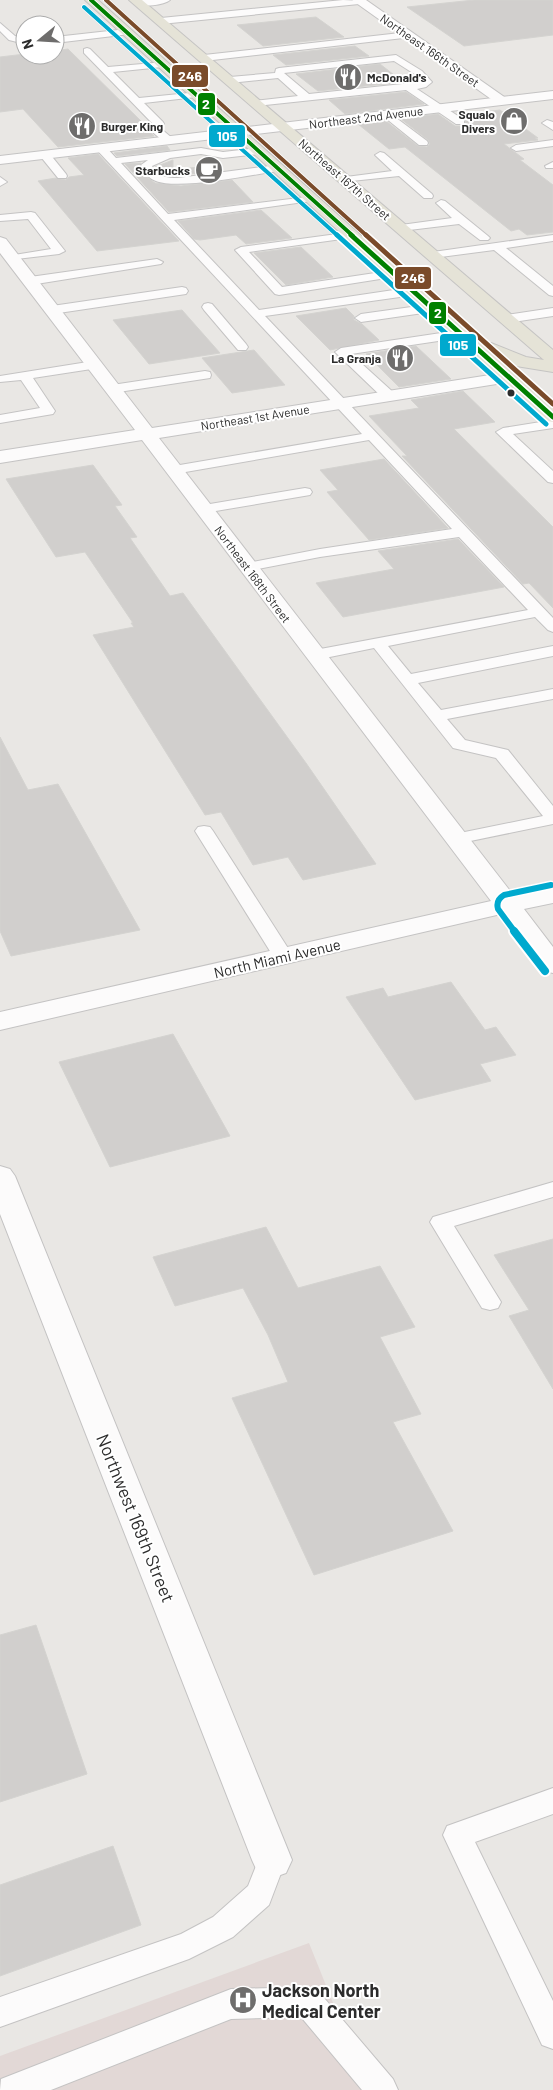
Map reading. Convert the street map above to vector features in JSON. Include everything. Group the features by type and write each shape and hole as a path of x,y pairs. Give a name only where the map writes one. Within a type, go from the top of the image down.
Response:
{"main road":[{"path":"91,0 553,417"},
{"name":"Northeast 167th Street","path":"137,2 284,126 553,359"},
{"path":"465,337 522,362 553,367"},
{"path":"509,377 529,378 553,384"}],"street":[{"name":"Northeast 166th Street","path":"358,0 503,101"},
{"name":"Northeast 2nd Avenue","path":"0,160 553,95"},
{"name":"Northeast 168th Street","path":"6,250 553,965"},
{"name":"Northeast 1st Avenue","path":"0,457 509,377"},
{"name":"North Miami Avenue","path":"0,1021 553,895"},
{"name":"Northwest 169th Street","path":"0,1176 272,1860"}],"lane":[{"path":"137,2 166,0"},
{"path":"160,21 358,0"},
{"path":"0,26 15,39"},
{"path":"65,39 126,32"},
{"path":"204,58 409,35"},
{"path":"87,51 159,124 152,126 168,140"},
{"path":"256,103 408,87 423,85 427,82 419,73 396,58 279,71 280,74"},
{"path":"105,70 162,64"},
{"path":"230,80 280,74 306,97"},
{"path":"408,87 442,108 460,122"},
{"path":"136,101 196,94"},
{"path":"387,114 423,143"},
{"path":"516,148 553,143"},
{"path":"101,148 553,627"},
{"path":"113,162 200,151 224,155 259,151"},
{"path":"45,155 62,176"},
{"path":"167,155 146,165 148,172 164,181 240,173 282,172"},
{"path":"224,155 240,173"},
{"path":"380,155 428,196"},
{"path":"144,194 224,184 282,172"},
{"path":"346,180 401,172"},
{"path":"165,218 311,198"},
{"path":"441,203 484,238"},
{"path":"0,218 31,214 59,251 6,250"},
{"path":"401,228 461,220"},
{"path":"352,235 241,250 280,291 395,274"},
{"path":"433,255 553,238"},
{"path":"496,246 553,292"},
{"path":"30,281 157,262"},
{"path":"52,310 182,291"},
{"path":"225,327 260,318 414,291"},
{"path":"208,308 242,347"},
{"path":"361,318 433,308"},
{"path":"507,319 553,312"},
{"path":"389,396 341,352 465,337"},
{"path":"3,379 94,365"},
{"path":"112,389 206,375"},
{"path":"0,419 48,411 25,376"},
{"path":"553,424 503,432 553,479"},
{"path":"174,470 371,436"},
{"path":"204,509 305,492"},
{"path":"248,567 320,553 462,532"},
{"path":"315,655 540,612"},
{"path":"378,643 458,744 502,754 553,818 456,839"},
{"path":"406,680 553,652"},
{"path":"436,716 553,694"},
{"path":"204,831 283,956"},
{"path":"490,1302 440,1222 553,1189"},
{"path":"553,1800 457,1835 553,2034"},
{"path":"0,2012 189,1945 223,1927 259,1895 272,1860"},
{"path":"12,2090 231,2004 308,2002 382,2090"}],"shaded area":[{"name":"Jackson North Medical Center","path":"309,1943 368,2090 0,2090 0,2056"}],"building":[{"path":"474,0 553,0 553,35 464,46 407,7"},
{"path":"316,17 344,37 263,46 237,25"},
{"path":"355,46 369,56 286,65 273,55"},
{"path":"65,49 68,49 154,136 58,147 23,109 0,112 0,57 15,55 15,65 65,65"},
{"name":"McDonald's","path":"380,64 403,82 318,91 296,74"},
{"path":"406,92 424,104 345,114 329,100"},
{"path":"500,110 538,138 535,138 538,140 504,144 524,159 520,160 553,185 553,232 527,235 519,229 511,231 405,147 389,149 358,124 386,121 418,146 427,147 430,144 428,140 401,119 438,114 455,126 464,126 466,120 460,115"},
{"path":"167,146 170,150 117,156 114,153"},
{"path":"98,154 179,241 97,251 38,181 56,178 66,180 69,177 84,175 68,158"},
{"path":"173,160 173,170 216,165 222,170 174,176 160,173 155,167"},
{"path":"141,163 139,166 143,174 155,183 181,186 232,180 253,202 169,212 125,164"},
{"path":"261,210 292,238 246,244 236,235 200,240 194,239 178,221"},
{"path":"301,247 333,277 286,285 254,253"},
{"path":"346,308 354,316 354,320 362,324 379,340 330,350 296,316"},
{"path":"182,310 220,353 149,364 113,320"},
{"path":"416,346 451,379 399,387 366,354"},
{"path":"254,350 285,385 232,393 202,358"},
{"path":"463,391 495,422 454,429 553,527 553,608 529,583 523,584 402,456 407,456 369,416 419,408 411,400"},
{"path":"384,459 448,528 369,540 327,492 338,490 320,470"},
{"path":"93,465 122,505 115,506 137,537 130,538 170,596 183,593 306,763 376,864 303,880 288,857 253,865 221,812 205,815 93,635 134,627 131,623 133,623 85,552 56,557 6,479"},
{"path":"458,539 504,587 343,617 316,583 394,569 378,551"},
{"path":"0,737 28,790 58,784 140,930 11,956 0,931"},
{"path":"451,982 485,1030 496,1027 516,1055 480,1064 491,1081 415,1100 346,997 383,988 388,997"},
{"path":"173,1034 230,1136 110,1167 59,1062"},
{"path":"266,1227 298,1288 380,1266 415,1327 380,1337 421,1414 393,1422 453,1531 314,1575 232,1398 288,1382 268,1335 243,1288 175,1306 153,1257"},
{"path":"553,1239 553,1389 509,1316 529,1310 494,1255"},
{"path":"36,1625 87,1774 0,1802 0,1635"},
{"path":"113,1846 141,1925 0,1976 0,1885"}],"transit line":[{"name":"2","path":"91,0 553,417"},
{"name":"246","path":"106,0 553,404"},
{"name":"105","path":"84,7 546,424"},
{"name":"105","path":"545,971 499,911 497,902 504,895 551,885"}],"place":[{"name":"McDonald's","path":"348,77"},
{"name":"Squalo Divers","path":"514,121"},
{"name":"Burger King","path":"82,126"},
{"name":"Starbucks","path":"209,170"},
{"name":"La Granja","path":"400,358"},
{"name":"Jackson North Medical Center","path":"243,2000"}]}
